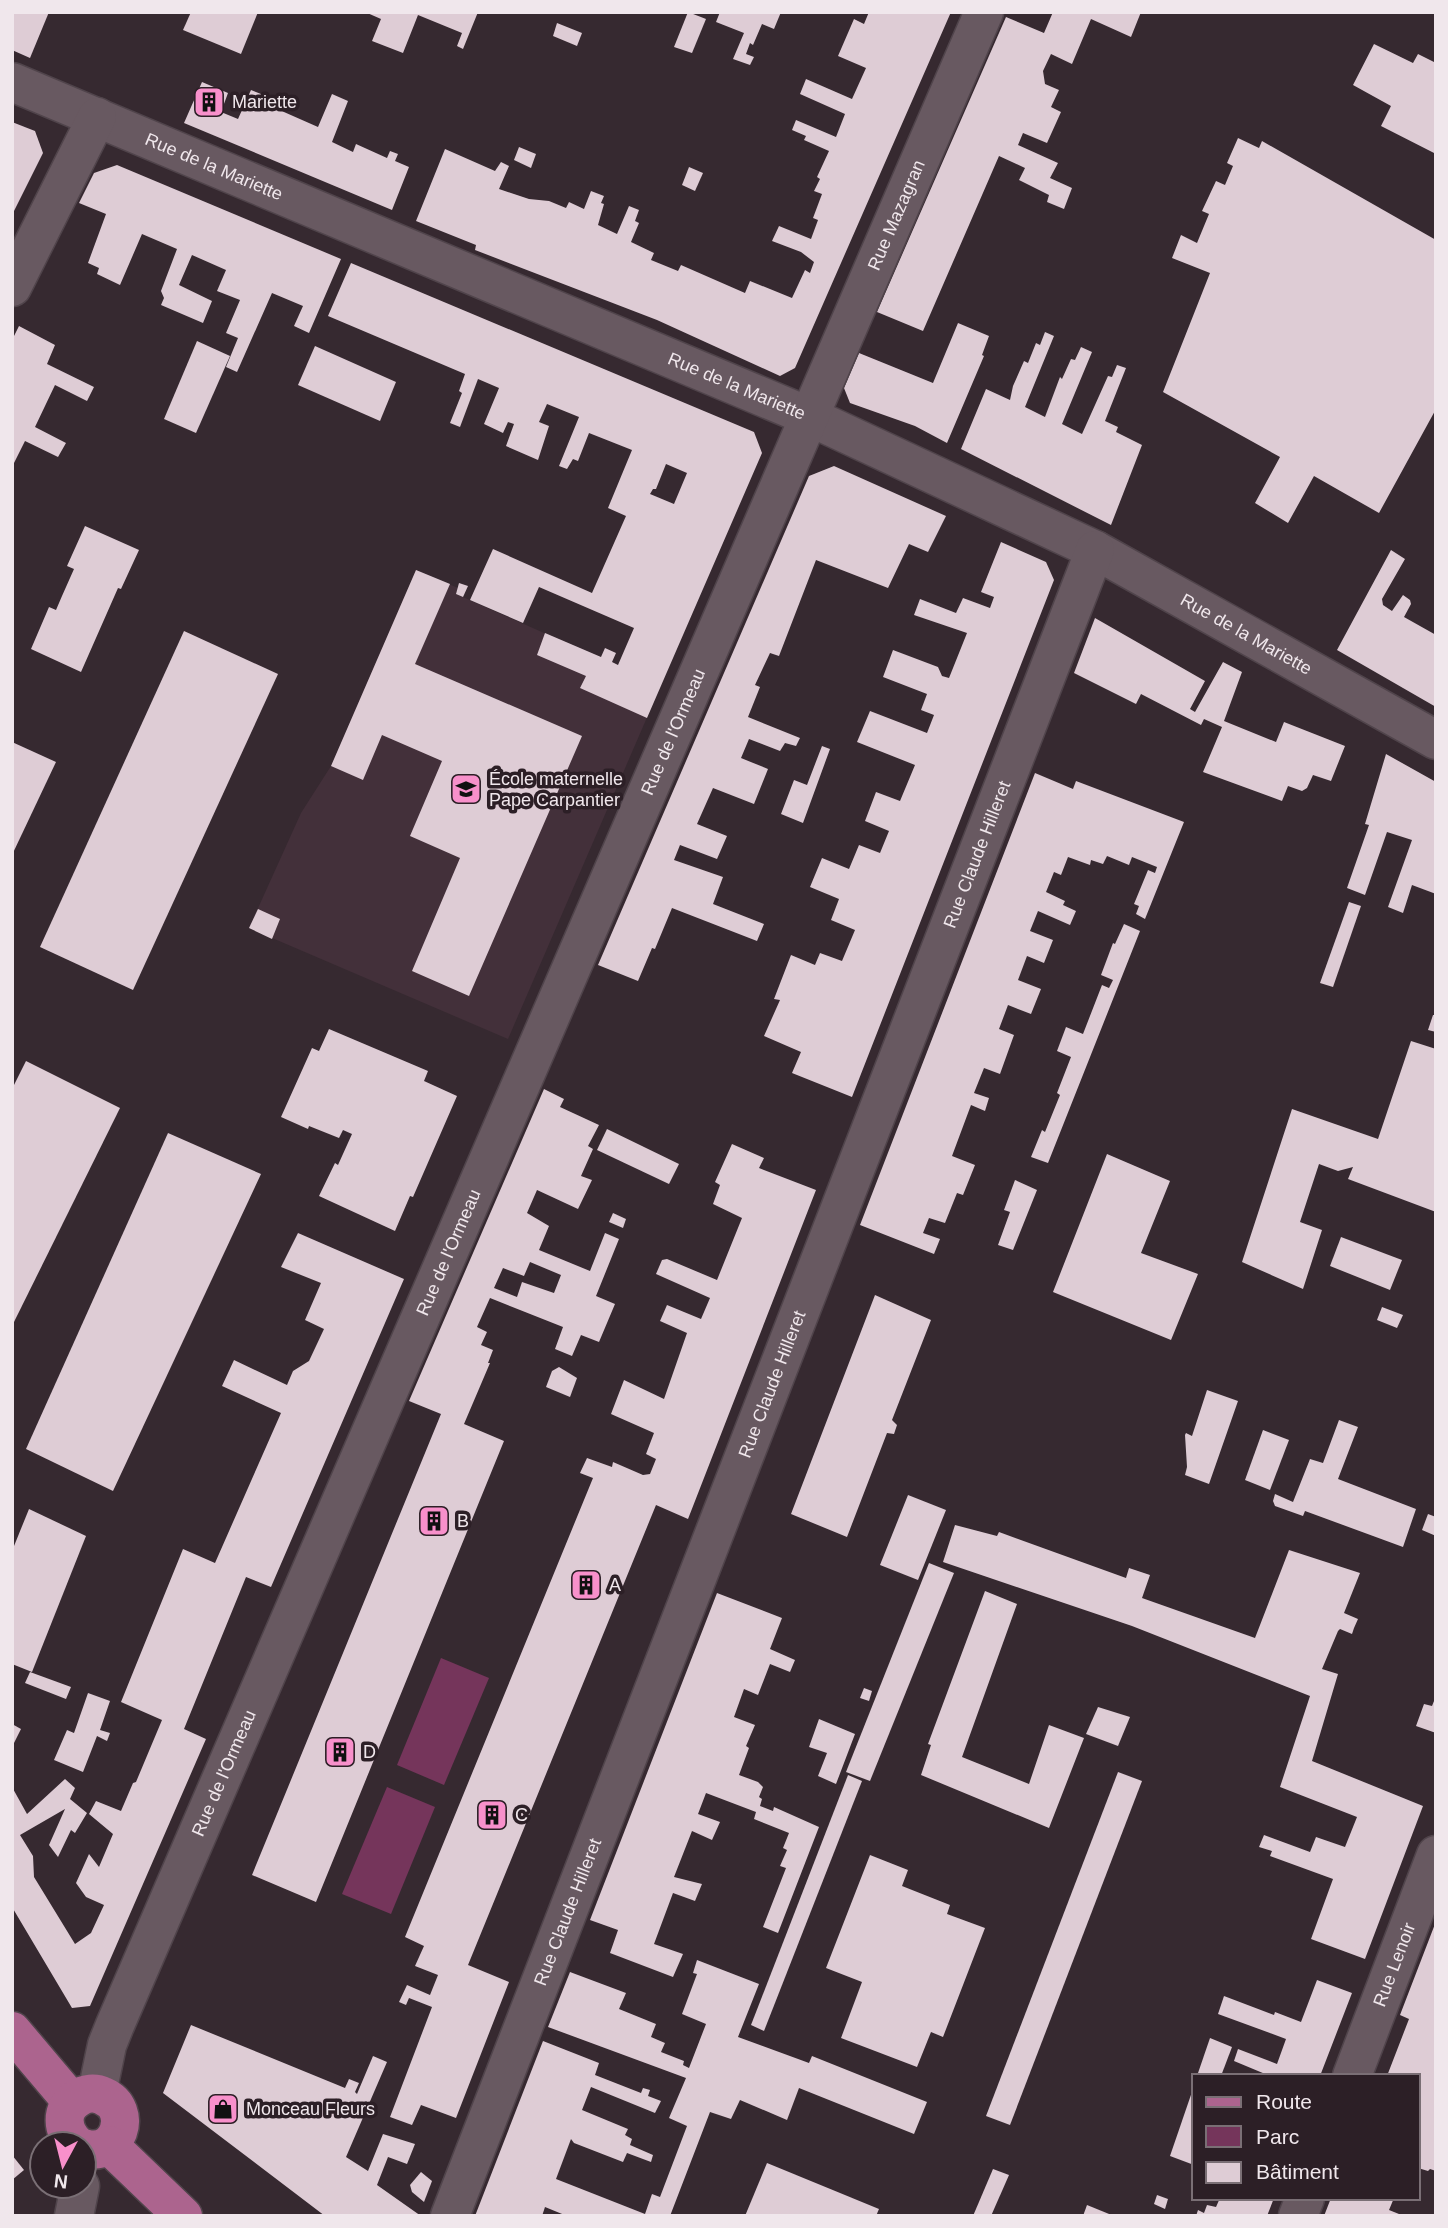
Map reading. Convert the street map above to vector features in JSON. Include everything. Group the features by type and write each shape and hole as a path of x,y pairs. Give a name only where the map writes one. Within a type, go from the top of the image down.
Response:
{"main road":[{"path":"12,2031 85,2098 114,2103 119,2111 120,2130 98,2144"},
{"path":"66,2130 67,2108 85,2098"},
{"path":"98,2157 183,2216"}],"street":[{"name":"Rue Mazagran","path":"808,416 984,12"},
{"name":"Rue de la Mariette","path":"12,82 808,416 1095,550 1436,740"},
{"path":"12,287 97,117"},
{"name":"Rue de l'Ormeau","path":"85,2098 808,416"},
{"name":"Rue Claude Hilleret","path":"450,2216 1095,550"},
{"name":"Rue Lenoir","path":"1353,2074 1436,1854"}],"shaded area":[{"name":"École maternelle Pape Carpantier","path":"416,570 458,588 456,594 661,685 508,1039 249,928 301,813 331,766"}],"green space":[{"path":"441,1658 489,1678 444,1785 397,1765"},
{"path":"387,1787 435,1807 391,1914 342,1894"}],"building":[{"path":"12,12 49,12 30,58 12,50"},
{"path":"191,12 258,12 241,54 183,30"},
{"path":"365,12 478,12 463,49 457,46 462,33 418,15 403,53 372,41 381,19"},
{"path":"688,12 706,19 692,53 674,47"},
{"path":"720,12 781,12 774,29 762,24 753,45 750,43 746,54 754,57 750,65 733,59 744,33 716,22"},
{"path":"869,12 951,12 795,368 780,376 657,320 475,250 476,245 416,221 445,149 495,171 501,162 509,166 499,189 529,199 549,201 566,208 569,202 584,209 591,191 604,196 598,225 617,234 629,206 639,210 635,221 639,223 631,242 654,253 651,260 678,271 681,265 745,293 750,281 792,298 805,270 810,273 814,262 801,252 772,241 779,226 811,239 818,220 813,218 822,194 814,191 820,179 817,177 829,151 804,140 806,136 792,130 796,120 836,137 845,114 800,94 806,79 852,99 866,68 838,56 854,19 864,24"},
{"path":"1053,12 1141,12 1131,37 1091,19 1072,64 1051,54 1043,71 1045,84 1059,90 1051,107 1061,112 1047,143 1023,133 1018,145 1058,163 1050,178 1072,188 1064,209 1047,202 1049,195 1019,180 1025,168 999,156 923,331 877,312 1006,17 1044,33"},
{"path":"557,23 582,33 577,46 553,36"},
{"path":"1374,44 1413,63 1418,54 1436,63 1436,154 1381,126 1391,106 1353,85"},
{"path":"202,82 228,93 221,112 238,119 251,90 261,94 259,101 318,127 332,94 348,101 332,142 353,152 356,144 387,158 390,151 398,154 395,161 409,167 392,210 184,123"},
{"path":"12,122 35,131 43,153 12,215"},
{"path":"1238,138 1259,148 1262,141 1436,240 1436,409 1379,513 1314,476 1288,523 1255,503 1280,457 1163,392 1210,273 1172,258 1181,235 1197,243 1209,214 1202,211 1216,181 1225,185 1233,166 1227,163"},
{"path":"519,147 536,154 531,168 514,160"},
{"path":"117,165 341,259 309,333 294,326 303,306 272,293 237,372 226,367 238,338 226,333 240,300 217,291 226,270 192,255 179,285 212,301 203,323 161,305 164,298 161,291 177,249 142,234 120,285 97,274 99,268 88,263 106,214 79,203 94,173"},
{"path":"689,167 703,173 695,191 682,185"},
{"path":"351,263 754,432 762,453 647,718 580,688 586,676 537,655 545,633 601,657 605,648 616,653 612,662 618,665 634,628 539,587 523,623 470,600 493,549 592,593 626,516 608,508 632,450 589,433 578,461 573,459 567,469 559,466 579,417 547,404 539,422 549,426 538,460 506,446 514,424 508,422 503,433 484,424 499,388 478,379 460,427 450,423 462,393 459,391 465,374 328,316","holes":["666,464 687,473 674,504 650,494 656,489"]},
{"path":"958,323 989,336 982,355 984,356 947,443 915,426 850,403 844,388 859,353 933,383"},
{"path":"19,326 55,345 47,364 94,387 87,401 55,385 35,427 66,443 58,457 25,441 12,467 12,340"},
{"path":"1045,332 1054,336 1025,407 1045,417 1060,377 1062,379 1071,359 1075,360 1081,347 1092,352 1062,424 1082,434 1108,376 1112,377 1117,365 1126,368 1105,421 1118,427 1116,432 1142,445 1111,525 961,449 986,389 1010,400 1024,361 1028,363 1036,343 1040,345"},
{"path":"197,341 230,356 196,433 164,419"},
{"path":"315,346 396,382 380,421 298,385"},
{"path":"834,466 946,516 928,552 909,544 888,588 816,560 779,656 770,653 755,685 760,687 748,717 800,738 796,746 785,743 780,751 749,739 741,758 768,769 754,804 713,788 697,824 727,836 717,859 680,845 674,860 723,877 713,904 764,924 757,941 672,908 638,981 598,965 809,476"},
{"path":"85,526 139,550 121,589 118,588 81,672 31,649 49,607 56,610 74,569 67,566"},
{"path":"1001,542 1046,562 1054,580 852,1097 792,1073 801,1052 764,1036 780,1000 774,999 791,955 815,965 820,953 842,961 855,930 831,920 839,899 810,887 822,858 849,869 859,845 880,853 889,831 865,821 876,792 900,801 915,765 857,742 870,711 927,733 934,715 921,710 927,694 883,677 893,650 938,667 942,676 949,678 967,633 914,615 920,599 956,613 963,598 990,608 994,597 981,592"},
{"path":"1391,550 1405,559 1382,599 1383,605 1392,611 1403,595 1411,604 1404,617 1436,635 1436,707 1337,650"},
{"path":"416,570 450,584 415,664 582,736 469,996 412,971 460,858 410,836 442,761 382,735 363,780 331,766"},
{"path":"459,583 468,586 463,597 456,594"},
{"path":"1095,618 1205,681 1190,709 1195,712 1223,662 1242,672 1224,721 1276,742 1284,722 1345,746 1331,781 1313,775 1307,788 1302,791 1288,786 1282,801 1203,772 1222,727 1204,719 1201,725 1141,694 1136,704 1074,673"},
{"path":"184,631 278,674 133,990 40,947"},
{"path":"12,742 56,762 12,855"},
{"path":"822,746 830,749 803,823 781,814 794,780 807,785"},
{"path":"1386,754 1436,782 1436,894 1412,885 1403,913 1388,907 1412,840 1387,832 1365,895 1347,888 1369,825 1365,824"},
{"path":"1035,773 1073,789 1076,781 1184,822 1145,919 1136,914 1139,906 1134,904 1148,870 1155,873 1157,867 1132,857 1129,865 1107,856 1103,864 1091,860 1090,865 1068,857 1061,875 1054,872 1046,892 1065,901 1063,905 1076,911 1070,925 1038,911 1030,931 1053,940 1044,963 1027,956 1018,980 1041,989 1031,1014 1008,1005 999,1029 1014,1035 1000,1074 984,1068 974,1093 989,1098 985,1111 971,1105 952,1156 975,1165 963,1195 957,1193 945,1223 929,1218 923,1233 940,1239 934,1254 860,1225"},
{"path":"1349,902 1361,906 1333,987 1320,983"},
{"path":"258,909 280,919 272,939 249,928"},
{"path":"1124,924 1140,931 1048,1163 1031,1157 1060,1095 1057,1093 1071,1057 1057,1051 1066,1027 1083,1034 1102,985 1109,988 1113,980 1101,975 1113,943 1115,944"},
{"path":"1433,1015 1436,1015 1436,1032 1428,1030"},
{"path":"329,1029 428,1071 424,1081 457,1096 413,1197 410,1196 395,1231 319,1196 335,1163 338,1165 352,1134 343,1130 339,1138 281,1117 312,1048 319,1051"},
{"path":"1411,1041 1436,1049 1436,1212 1348,1179 1353,1167 1338,1171 1319,1164 1300,1222 1322,1230 1303,1289 1242,1262 1292,1109 1378,1139"},
{"path":"26,1061 120,1108 12,1326 12,1089"},
{"path":"544,1089 564,1099 560,1107 599,1125 588,1146 593,1149 581,1176 592,1180 578,1209 537,1190 527,1213 549,1226 539,1250 590,1271 605,1233 619,1239 596,1296 615,1304 599,1342 581,1335 572,1356 555,1349 563,1327 490,1298 477,1327 487,1332 481,1345 493,1350 464,1424 504,1441 316,1902 252,1875 441,1414 409,1401","holes":["530,1262 561,1275 554,1293 522,1282 517,1297 494,1288 503,1268 524,1276"]},
{"path":"607,1129 679,1164 669,1184 597,1150"},
{"path":"168,1133 261,1174 113,1491 26,1449"},
{"path":"732,1144 764,1158 759,1168 816,1190 688,1519 656,1505 468,1965 509,1982 456,2118 421,2105 412,2125 390,2117 432,2007 409,1998 406,2005 399,2002 407,1985 430,1995 438,1975 415,1966 424,1946 405,1937 593,1478 580,1473 587,1458 612,1467 613,1462 643,1475 650,1474 656,1459 646,1454 654,1433 611,1414 624,1380 664,1399 687,1333 660,1321 667,1305 701,1319 710,1298 656,1274 662,1260 667,1259 717,1280 742,1218 713,1204 720,1185 715,1182"},
{"path":"1107,1154 1170,1181 1141,1253 1198,1274 1171,1340 1053,1292"},
{"path":"1015,1180 1037,1190 1013,1250 998,1245 1010,1212 1004,1210"},
{"path":"613,1213 626,1219 623,1228 609,1222"},
{"path":"298,1233 404,1279 271,1587 246,1577 184,1729 206,1739 90,2006 72,2008 12,1907 12,1787 27,1814 65,1779 75,1788 70,1799 87,1813 75,1833 71,1830 58,1857 49,1845 65,1809 20,1835 33,1856 34,1877 75,1944 91,1933 104,1905 86,1897 76,1883 89,1854 99,1867 113,1834 89,1814 96,1801 121,1811 162,1720 121,1702 183,1549 215,1563 281,1413 222,1386 234,1360 287,1385 293,1371 309,1361 324,1329 305,1320 321,1283 281,1267"},
{"path":"1341,1237 1402,1260 1390,1290 1330,1266"},
{"path":"875,1295 931,1320 892,1420 897,1425 894,1434 887,1433 847,1537 791,1514"},
{"path":"1382,1307 1403,1315 1397,1328 1377,1320"},
{"path":"559,1367 577,1378 570,1397 546,1387 552,1371"},
{"path":"1207,1390 1238,1401 1209,1484 1185,1475 1185,1435 1186,1433 1192,1436"},
{"path":"1339,1420 1358,1427 1338,1479 1416,1509 1403,1547 1305,1511 1303,1516 1275,1506 1275,1494 1293,1502 1310,1459 1323,1463"},
{"path":"1263,1430 1289,1440 1270,1490 1245,1480"},
{"path":"908,1495 946,1510 918,1580 880,1565"},
{"path":"29,1509 86,1536 32,1672 12,1664 12,1551"},
{"path":"1428,1514 1436,1517 1436,1536 1422,1530"},
{"path":"955,1525 997,1536 999,1532 1126,1578 1129,1568 1150,1575 1142,1598 1255,1638 1289,1550 1360,1573 1344,1613 1358,1619 1352,1634 1340,1629 1338,1631 1322,1669 1338,1674 1312,1761 1423,1806 1365,1959 1311,1939 1333,1879 1270,1856 1272,1851 1259,1847 1264,1835 1310,1852 1316,1837 1345,1847 1357,1817 1280,1787 1310,1696 1132,1626 943,1562"},
{"path":"929,1563 954,1573 870,1781 846,1772"},
{"path":"985,1591 1017,1604 962,1757 1029,1784 1049,1725 1084,1738 1049,1828 921,1775 931,1745 928,1744"},
{"path":"717,1593 782,1618 770,1649 795,1660 790,1672 770,1664 758,1695 744,1689 734,1717 755,1725 746,1746 749,1748 739,1775 758,1782 763,1787 759,1797 762,1799 760,1806 773,1811 774,1807 819,1827 778,1933 763,1927 786,1868 780,1866 787,1850 783,1848 789,1833 754,1819 756,1812 706,1793 698,1814 720,1822 712,1840 692,1831 674,1877 702,1884 695,1901 673,1893 654,1944 683,1954 673,1977 610,1953 618,1930 590,1920"},
{"path":"30,1672 71,1687 66,1699 25,1683"},
{"path":"864,1688 872,1691 869,1701 860,1698"},
{"path":"88,1693 110,1701 100,1730 110,1733 107,1741 97,1736 83,1772 54,1760 67,1730 74,1733"},
{"path":"1436,1696 1436,1733 1416,1726 1424,1704 1432,1706"},
{"path":"1098,1707 1130,1717 1118,1746 1086,1734"},
{"path":"819,1719 855,1734 836,1784 818,1776 827,1753 809,1747"},
{"path":"12,1724 21,1729 12,1747"},
{"path":"1118,1772 1142,1781 1010,2125 986,2116"},
{"path":"848,1775 862,1781 764,2031 751,2025"},
{"path":"870,1855 908,1870 902,1886 950,1905 947,1914 985,1928 943,2037 931,2032 917,2067 841,2038 862,1982 826,1968"},
{"path":"1435,1924 1436,2171 1420,2169 1420,2074 1388,2074 1409,2019 1400,2015"},
{"path":"697,1960 759,1984 738,2037 809,2063 812,2056 927,2102 914,2134 799,2088 787,2120 740,2100 731,2119 710,2112 670,2216 567,2216 545,2207 542,2216 475,2216 543,2041 599,2063 595,2075 641,2093 643,2088 650,2090 648,2096 661,2101 655,2113 591,2087 582,2110 628,2129 625,2135 632,2139 630,2145 653,2155 651,2162 627,2153 623,2162 574,2143 571,2139 556,2179 645,2214 652,2194 660,2197 687,2126 669,2118 686,2078 548,2027 570,1972 626,1993 619,2009 656,2024 651,2037 665,2043 661,2052 684,2061 683,2065 689,2068 706,2024 682,2014 697,1974 693,1973"},
{"path":"1317,1980 1352,1993 1321,2074 1265,2074 1234,2061 1238,2049 1277,2064 1286,2039 1218,2014 1224,1996 1301,2022"},
{"path":"191,2025 345,2088 349,2079 359,2083 355,2092 357,2094 373,2056 387,2062 346,2157 368,2171 383,2134 415,2144 407,2164 388,2157 377,2185 421,2216 325,2216 163,2093"},
{"path":"1210,2038 1232,2047 1222,2074 1198,2074"},
{"path":"1192,2092 1192,2164 1170,2156"},
{"path":"12,2155 24,2170 12,2180"},
{"path":"767,2163 879,2209 876,2216 745,2216"},
{"path":"993,2169 1009,2175 991,2216 973,2216"},
{"path":"421,2172 432,2181 424,2202 412,2192 410,2185"},
{"path":"1157,2195 1168,2199 1165,2209 1154,2204"},
{"path":"1219,2200 1273,2200 1267,2216 1196,2216 1198,2210 1204,2213 1207,2205 1216,2207"},
{"path":"1330,2200 1393,2200 1389,2210 1404,2216 1324,2216"},
{"path":"1087,2205 1114,2216 1083,2216"}],"place":[{"name":"Mariette","path":"209,102"},
{"name":"École maternelle Pape Carpantier","path":"466,789"},
{"name":"B","path":"434,1521"},
{"name":"A","path":"586,1585"},
{"name":"D","path":"340,1752"},
{"name":"C","path":"492,1815"},
{"name":"Monceau Fleurs","path":"223,2109"}]}
